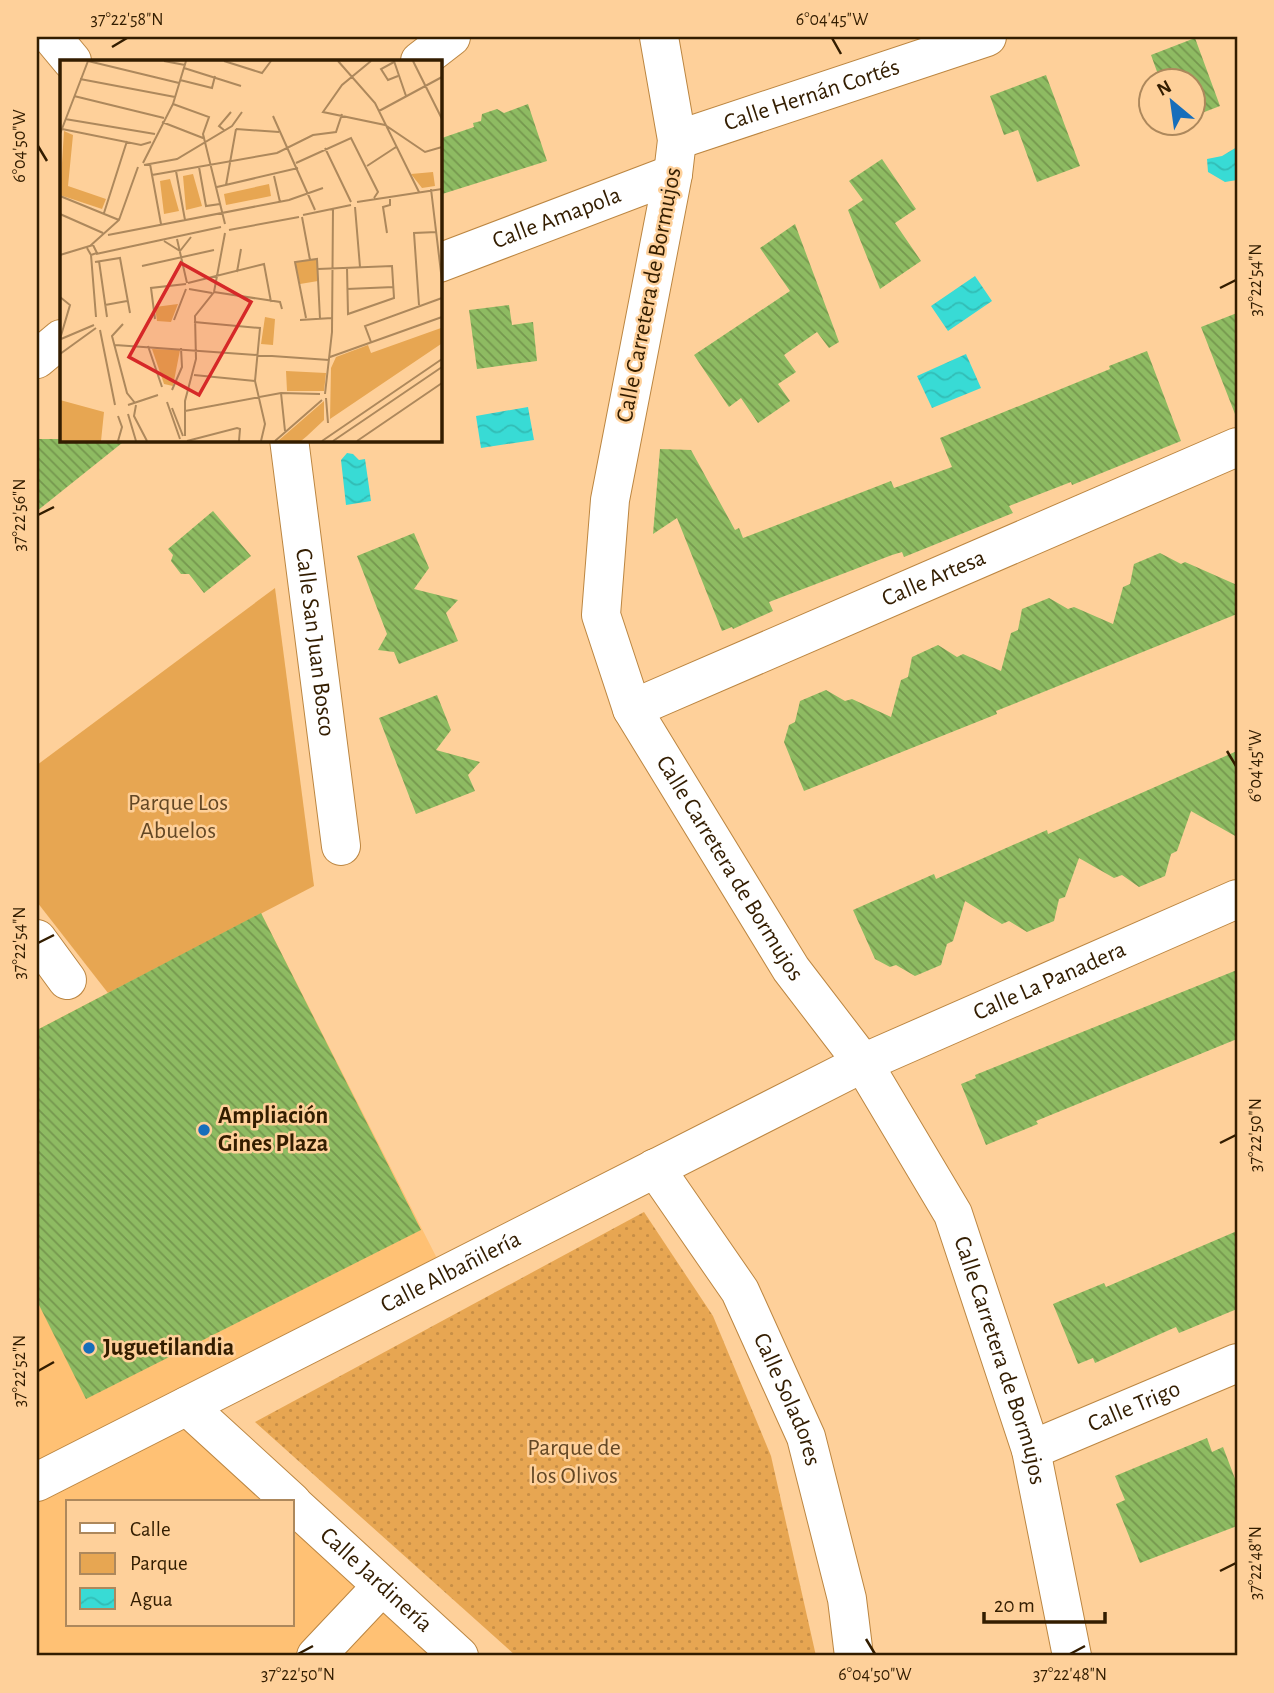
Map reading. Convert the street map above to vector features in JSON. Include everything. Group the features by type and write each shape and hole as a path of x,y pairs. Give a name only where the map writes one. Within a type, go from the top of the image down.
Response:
{"street":[{"path":"52,37 71,60"},
{"path":"421,60 451,37"},
{"name":"Calle Carretera de Bormujos","path":"659,37 675,157 610,500 601,615 632,709 791,969 863,1063 953,1214 1031,1450 1072,1656"},
{"name":"Calle Hernán Cortés","path":"675,157 988,37"},
{"name":"Calle Amapola","path":"441,262 675,157"},
{"path":"37,359 60,340"},
{"name":"Calle San Juan Bosco","path":"289,441 341,846"},
{"name":"Calle Artesa","path":"632,709 1237,447"},
{"name":"Calle La Panadera","path":"863,1063 1237,900"},
{"path":"37,939 67,980"},
{"name":"Calle Albañilería","path":"37,1482 863,1063"},
{"name":"Calle Soladores","path":"655,1168 740,1291 806,1437 847,1598 854,1656"},
{"name":"Calle Trigo","path":"1031,1450 1237,1363"},
{"name":"Calle Jardinería","path":"187,1406 289,1500"},
{"name":"Calle Jardinería","path":"294,1505 459,1656"},
{"path":"316,1656 382,1586"}],"shaded area":[{"name":"Ampliación Gines Plaza","path":"261,913 447,1278 187,1405 472,1656 37,1656 37,1030"}],"green space":[{"name":"Parque Los Abuelos","path":"275,588 314,886 108,993 37,902 37,765"},
{"name":"Parque de los Olivos","path":"644,1212 713,1316 771,1456 816,1656 516,1656 255,1422"}],"water":[{"path":"1237,147 1237,180 1225,182 1208,172 1207,159 1222,156"},
{"path":"975,276 992,301 948,331 931,306"},
{"path":"966,354 981,388 932,408 917,376"},
{"path":"528,407 534,440 481,448 476,416"},
{"path":"347,453 353,454 359,460 365,459 371,501 346,505 341,460"}],"building":[{"path":"1195,38 1205,66 1155,66 1151,55"},
{"path":"1208,73 1220,106 1208,111"},
{"path":"1046,75 1080,166 1037,182 1018,130 1004,135 990,96"},
{"path":"528,104 547,161 441,194 441,138 474,127 473,123 481,121 482,114 497,109 504,113"},
{"path":"882,159 916,209 895,223 921,261 880,289 848,210 863,200 849,181"},
{"path":"795,224 839,342 829,348 817,332 784,355 796,372 778,384 790,401 758,423 741,398 729,407 694,355 790,291 760,248"},
{"path":"509,305 512,325 533,322 537,361 477,369 469,310"},
{"path":"1237,313 1237,413 1235,414 1201,327"},
{"path":"1147,351 1181,441 1072,485 1071,482 1009,506 1013,513 904,557 902,552 892,555 769,602 773,611 733,629 732,627 722,631 677,518 653,534 660,449 691,450 735,530 739,528 743,538 891,481 894,488 952,467 940,438 1110,369 1109,366"},
{"path":"37,439 124,441 37,511"},
{"path":"213,511 251,556 204,593 189,574 181,574 171,561 173,555 168,549"},
{"path":"414,533 429,568 414,589 458,600 446,613 458,641 399,664 394,652 378,650 387,634 357,556"},
{"path":"1160,553 1237,585 1237,614 804,791 784,742 789,725 795,722 800,701 826,690 845,701 852,699 891,717 901,680 908,677 912,657 938,645 957,657 963,654 1001,671 1011,633 1018,630 1022,609 1049,598 1068,609 1074,607 1113,624 1123,587 1130,584 1134,564"},
{"path":"437,695 451,730 436,750 480,762 468,775 475,791 416,814 379,718"},
{"path":"1237,751 1237,837 1191,811 1177,851 1171,854 1165,876 1139,887 1122,875 1114,878 1079,858 1065,897 1059,899 1054,921 1027,932 1009,921 1002,924 965,901 953,941 947,944 941,965 915,976 896,965 890,967 875,959 853,910 934,874 936,879 1047,830 1048,834"},
{"name":"Ampliación Gines Plaza","path":"261,913 421,1230 86,1399 37,1301 37,1030"},
{"path":"1237,970 1237,1039 1036,1121 1038,1124 986,1145 961,1084 976,1078 975,1075"},
{"path":"1237,1231 1237,1309 1179,1333 1176,1327 1095,1363 1093,1358 1078,1364 1053,1304 1104,1283 1106,1287"},
{"path":"1207,1438 1212,1452 1223,1447 1237,1484 1237,1526 1140,1563 1116,1504 1125,1500 1115,1476"}],"place":[{"name":"Ampliación Gines Plaza","path":"204,1130"},
{"name":"Juguetilandia","path":"89,1348"}]}
